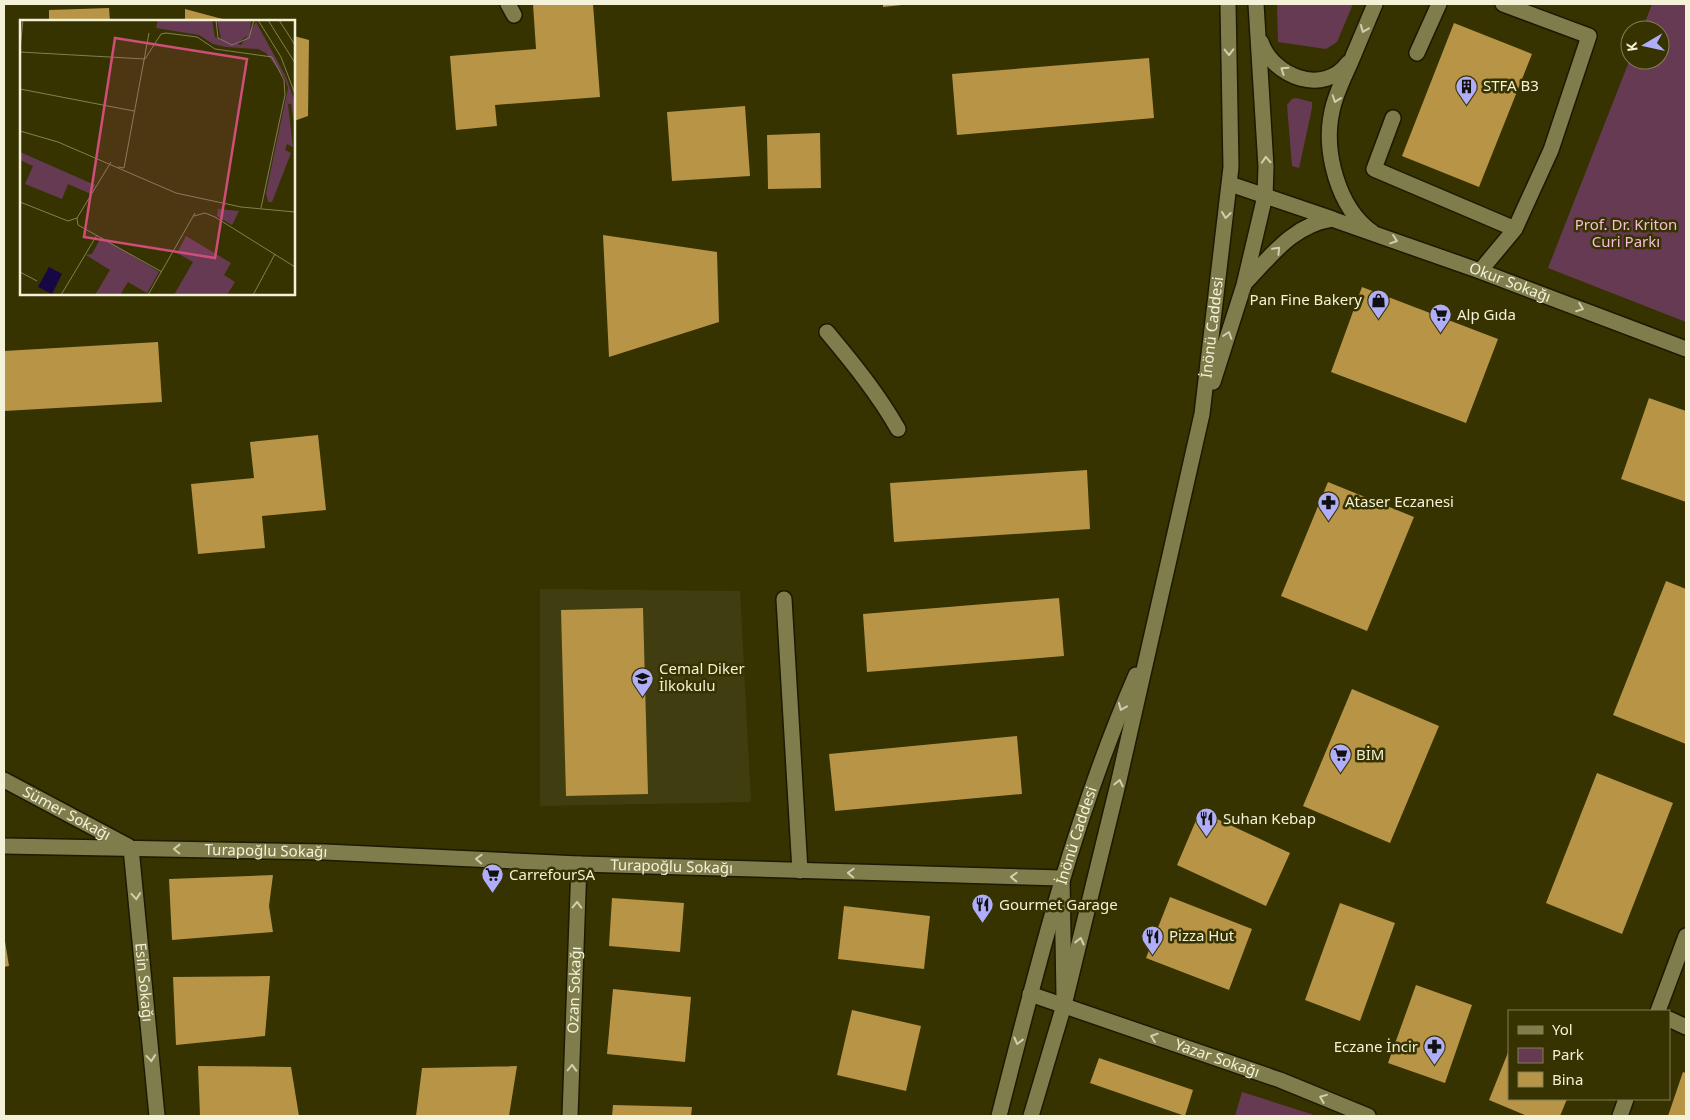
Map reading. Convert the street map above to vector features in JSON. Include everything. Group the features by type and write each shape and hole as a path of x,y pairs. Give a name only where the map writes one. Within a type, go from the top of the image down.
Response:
{"street":[{"name":"İnönü Caddesi","path":"1031,1116 1064,1005 1120,780 1148,646 1202,414 1230,184 1228,4"},
{"path":"1202,414 1244,285 1265,196 1266,167 1256,4"},
{"path":"1372,232 1358,221 1344,198 1334,167 1331,143 1333,108 1374,4"},
{"path":"1417,53 1439,4"},
{"path":"1480,271 1514,229 1551,150 1590,36 1503,4"},
{"path":"1259,32 1267,55 1279,67 1301,79 1319,81 1333,77 1346,67 1354,54"},
{"path":"1393,118 1374,169 1514,229"},
{"name":"Okur Sokağı","path":"1230,184 1480,271 1686,349"},
{"path":"1244,285 1294,233 1311,224 1332,219"},
{"path":"827,332 860,371 885,406 898,430"},
{"path":"784,599 800,871"},
{"name":"İnönü Caddesi","path":"999,1116 1062,878 1114,726 1148,646"},
{"name":"Sümer Sokağı","path":"4,780 131,848"},
{"name":"Turapoğlu Sokağı","path":"4,846 325,852 579,864 1062,878"},
{"name":"Esin Sokağı","path":"131,848 157,1116"},
{"name":"Ozan Sokağı","path":"570,1116 579,864"},
{"path":"1062,878 1064,1005"},
{"path":"1658,1010 1686,936"},
{"name":"Yazar Sokağı","path":"1030,994 1280,1080 1368,1116"},
{"path":"1670,1019 1686,1027"},
{"path":"1620,1116 1626,1100"}],"shaded area":[{"name":"Cemal Diker İlkokulu","path":"540,589 740,591 751,802 540,806"}],"green space":[{"path":"1277,4 1353,4 1337,42 1326,49 1278,42"},
{"name":"Prof. Dr. Kriton Curi Parkı","path":"1652,4 1686,4 1686,322 1548,268 1626,70 1670,70 1670,20 1646,20"},
{"path":"1296,98 1312,102 1299,168 1292,166 1287,105 1292,99"},
{"path":"1242,1092 1317,1116 1235,1116"}],"building":[{"path":"533,4 593,4 600,97 495,105 497,126 456,130 450,56 536,49"},
{"path":"883,4 902,4 902,5 883,7"},
{"path":"109,8 110,20 49,20 49,10"},
{"path":"185,9 226,20 185,20"},
{"name":"STFA B3","path":"1454,23 1532,54 1479,187 1402,156"},
{"path":"295,36 309,40 308,116 295,121"},
{"path":"1149,58 1154,118 957,135 952,74"},
{"path":"745,106 750,176 672,181 667,112"},
{"path":"820,133 821,188 768,189 767,135"},
{"path":"603,235 717,252 719,322 609,357"},
{"path":"1362,287 1498,339 1466,423 1331,372"},
{"path":"158,342 162,402 4,411 4,351"},
{"path":"1649,398 1686,411 1686,502 1621,479"},
{"path":"318,435 326,510 262,516 265,548 198,554 191,484 254,478 250,442"},
{"path":"1087,470 1090,529 894,542 890,483"},
{"path":"1328,482 1414,517 1367,631 1281,596"},
{"path":"1666,581 1686,589 1686,744 1613,715"},
{"path":"1059,598 1064,656 867,672 863,614"},
{"path":"643,608 648,794 566,796 561,610"},
{"path":"1352,689 1439,726 1390,843 1303,806"},
{"path":"1017,736 1022,794 835,811 829,754"},
{"path":"1597,773 1673,803 1622,934 1546,903"},
{"path":"1200,811 1290,853 1266,906 1177,865"},
{"path":"273,875 269,906 273,932 172,940 169,879"},
{"path":"1170,897 1252,929 1229,990 1146,958"},
{"path":"612,898 684,903 680,952 609,946"},
{"path":"1340,903 1395,923 1360,1021 1305,1000"},
{"path":"844,906 930,916 924,969 838,959"},
{"path":"4,935 9,966 4,967"},
{"path":"270,976 265,1036 176,1045 173,977"},
{"path":"1416,985 1472,1005 1445,1083 1388,1063"},
{"path":"613,989 691,997 685,1062 607,1054"},
{"path":"852,1010 921,1026 906,1091 837,1075"},
{"path":"1508,1052 1508,1100 1567,1100 1560,1116 1527,1116 1489,1100"},
{"path":"1099,1058 1193,1090 1185,1116 1090,1083"},
{"path":"198,1066 291,1067 299,1116 200,1116"},
{"path":"517,1066 509,1116 416,1116 422,1068"},
{"path":"1683,1072 1686,1073 1686,1116 1668,1116"},
{"path":"613,1105 692,1107 691,1116 612,1116"}],"place":[{"name":"STFA B3","path":"1467,105"},
{"name":"Pan Fine Bakery","path":"1378,319"},
{"name":"Alp Gıda","path":"1441,334"},
{"name":"Ataser Eczanesi","path":"1329,521"},
{"name":"Cemal Diker İlkokulu","path":"643,697"},
{"name":"BİM","path":"1340,774"},
{"name":"Suhan Kebap","path":"1207,838"},
{"name":"CarrefourSA","path":"493,894"},
{"name":"Gourmet Garage","path":"983,924"},
{"name":"Pizza Hut","path":"1153,955"},
{"name":"Eczane İncir","path":"1434,1066"}]}
